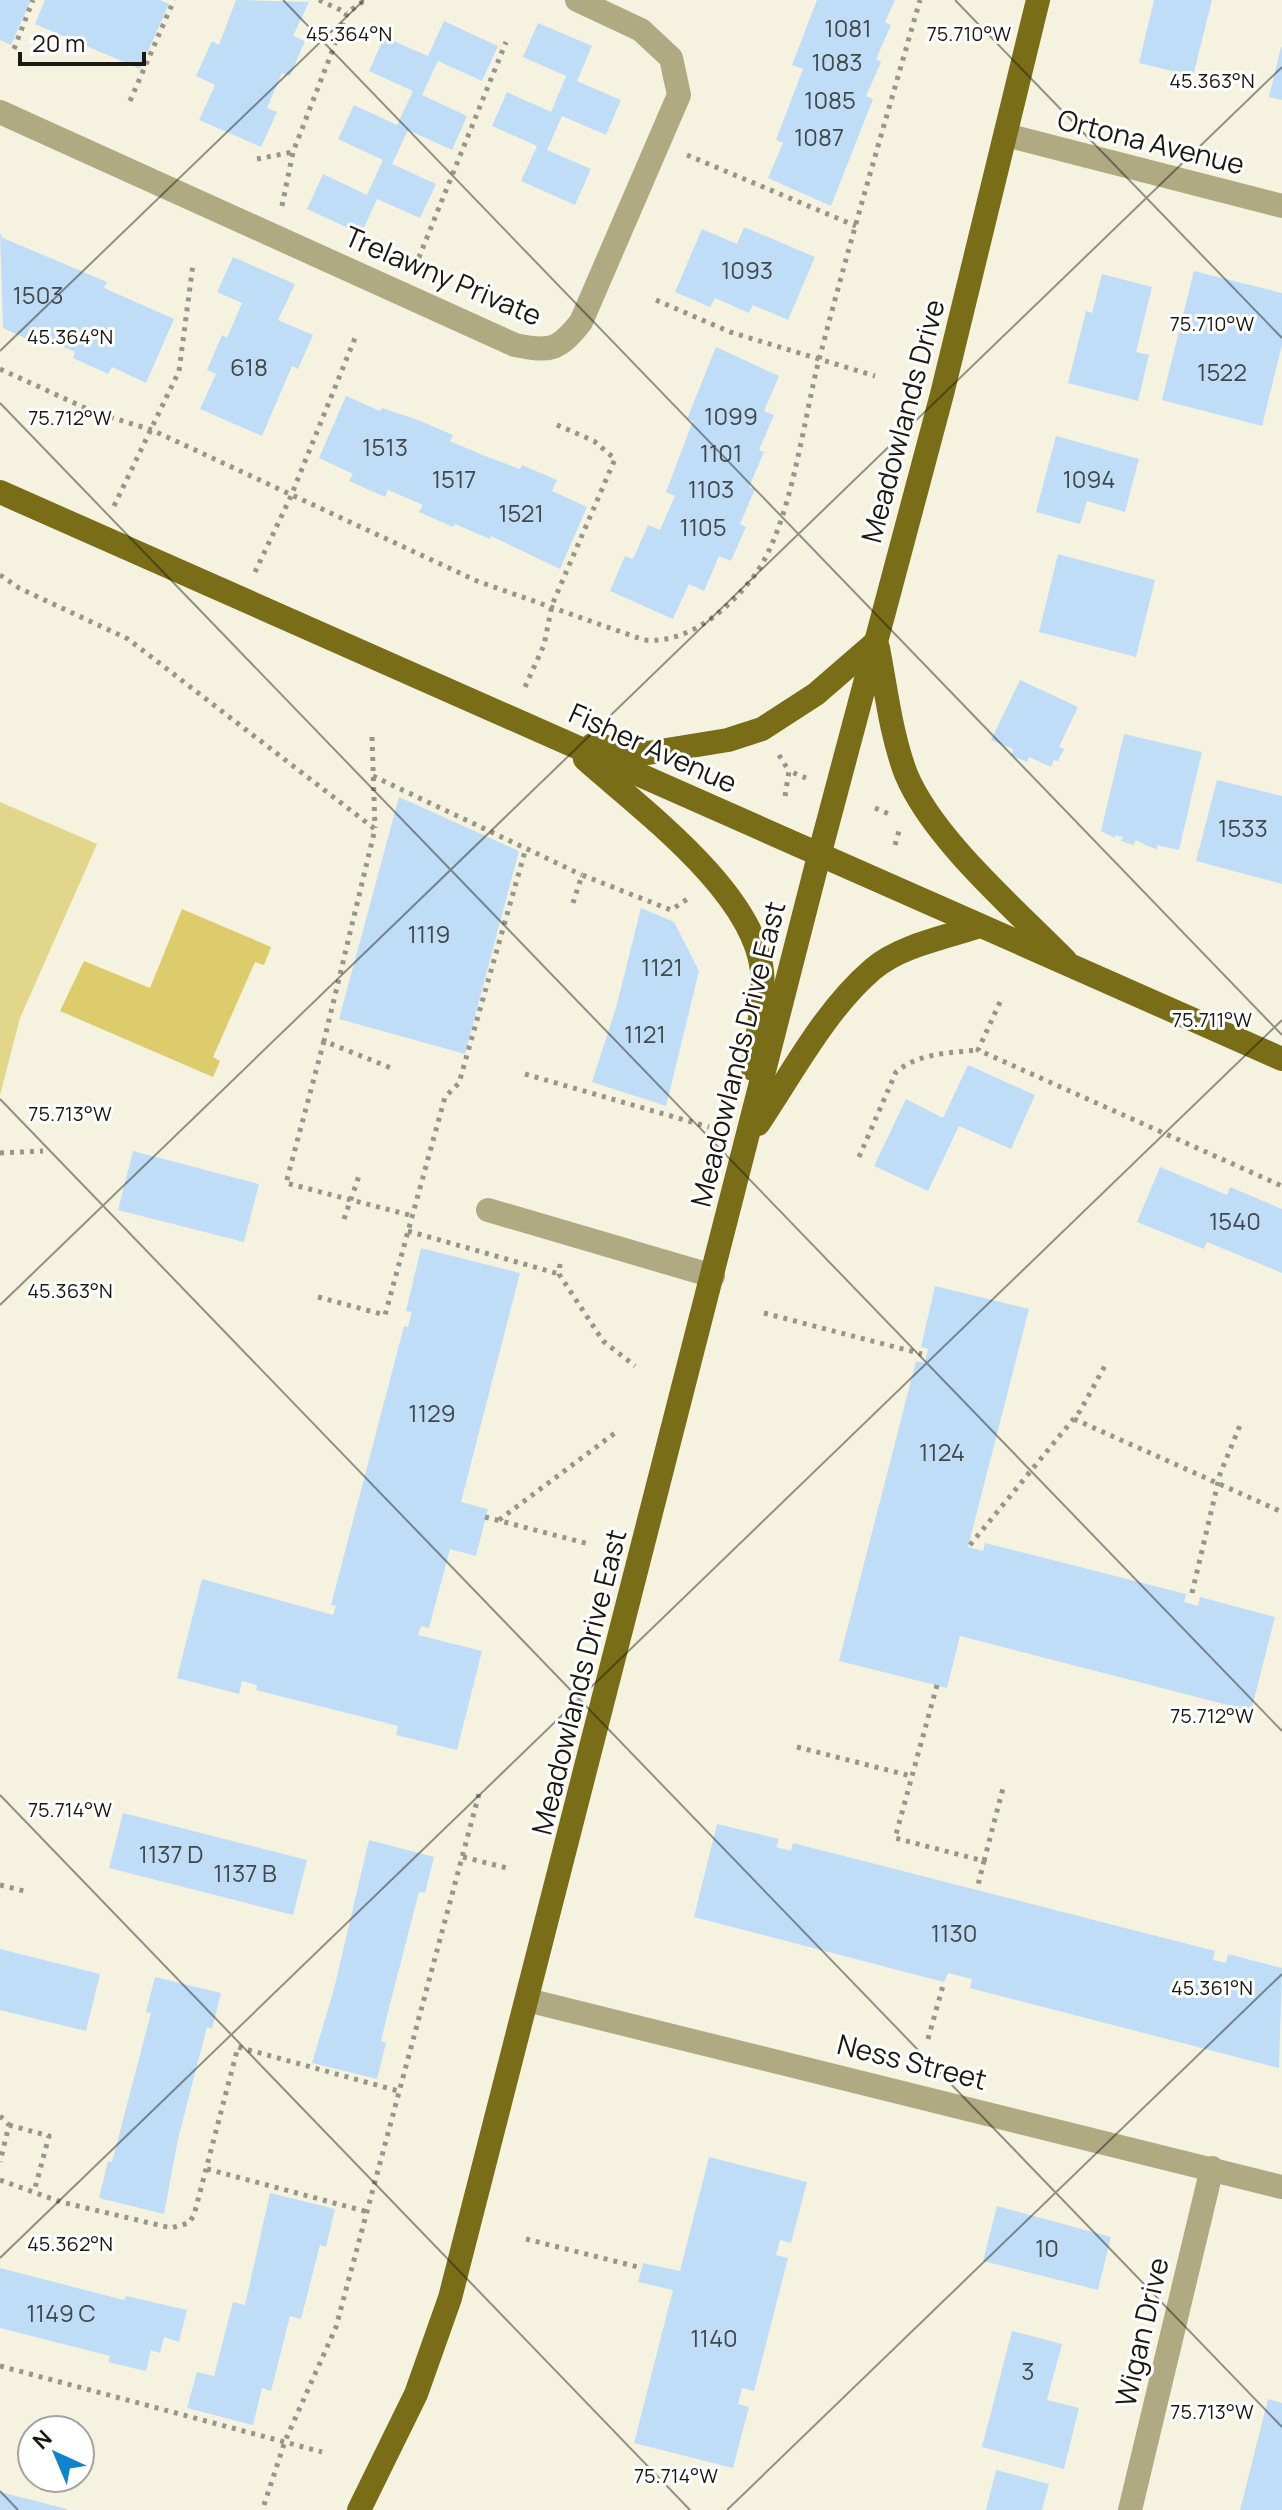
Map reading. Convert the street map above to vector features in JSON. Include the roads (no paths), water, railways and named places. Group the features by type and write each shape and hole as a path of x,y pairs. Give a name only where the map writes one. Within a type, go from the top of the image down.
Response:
{"main road":[{"name":"Meadowlands Drive","path":"819,856 1006,135 1038,0"},
{"name":"Fisher Avenue","path":"2,497 101,536 976,927 1282,1059"},
{"path":"565,742 648,753 728,740 762,729 816,694 876,642 906,774 926,809 979,871 1073,968"},
{"path":"565,742 700,861 739,912 754,944 762,971 747,1139"},
{"name":"Meadowlands Drive East","path":"359,2510 416,2394 450,2298 819,856"},
{"path":"747,1139 828,1020 874,968 914,947 976,927"}],"street":[{"name":"Trelawny Private","path":"0,112 515,345 545,351 566,341 581,322 679,95 671,58 641,30 577,0"},
{"name":"Ortona Avenue","path":"1006,135 1282,206"},
{"path":"488,1210 713,1276"},
{"name":"Ness Street","path":"527,2000 1282,2187"},
{"name":"Wigan Drive","path":"1130,2510 1212,2168"}]}
